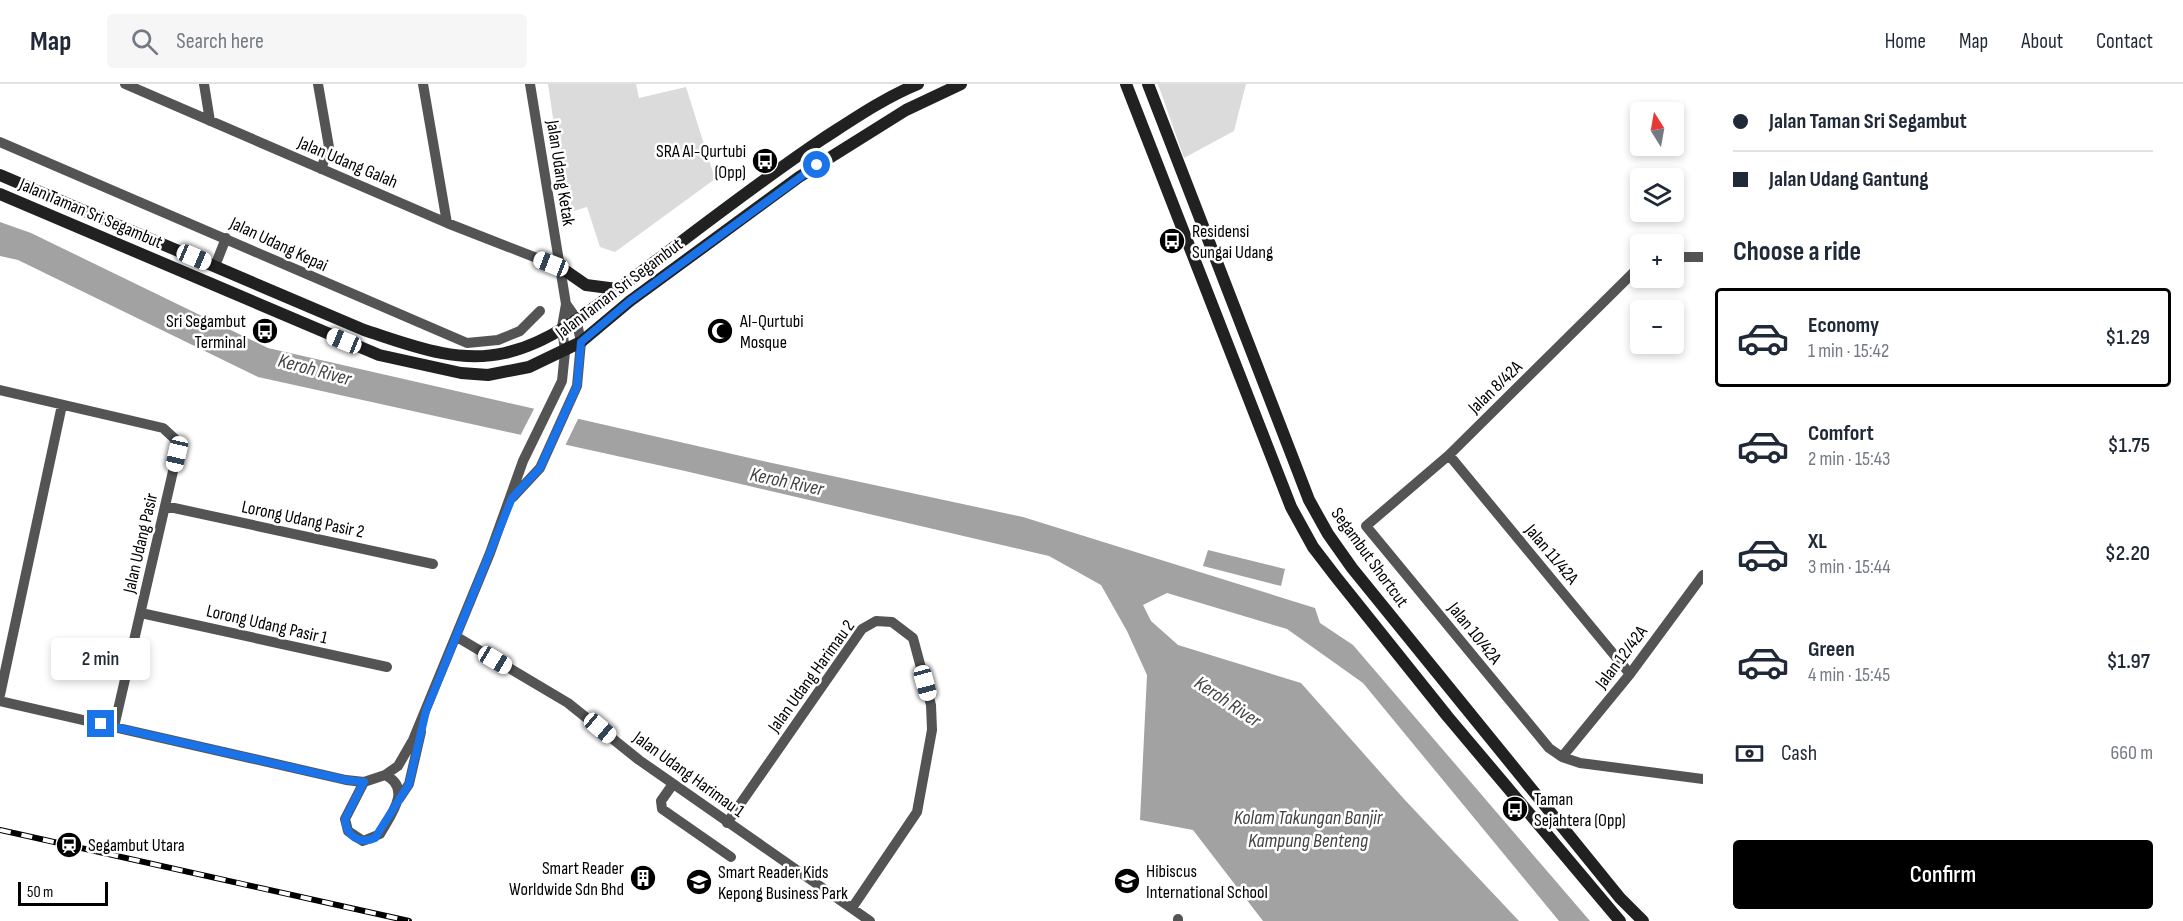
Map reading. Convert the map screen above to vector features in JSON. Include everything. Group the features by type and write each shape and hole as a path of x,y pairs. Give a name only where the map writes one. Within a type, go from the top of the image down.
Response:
{"street":[{"name":"Jalan Udang Galah","path":"125,84 447,223 560,267"},
{"path":"204,84 210,121"},
{"path":"318,84 328,147 321,169"},
{"path":"423,84 447,223"},
{"name":"Jalan Udang Ketak","path":"426,711 512,498 523,461 562,381 566,352 562,327 566,304 530,84"},
{"name":"Jalan Taman Sri Segambut","path":"0,176 364,330 453,356 504,353 533,344 576,318 793,159 878,103 918,84"},
{"name":"Jalan Taman Sri Segambut","path":"0,194 379,355 462,373 488,375 529,367 566,352 639,294 791,183 906,110 961,84"},
{"name":"Segambut Shortcut","path":"1126,84 1291,507 1313,546 1448,717 1620,921"},
{"name":"Segambut Shortcut","path":"1148,84 1310,500 1328,534 1439,678 1620,898 1643,921"},
{"name":"Jalan Udang Kepai","path":"0,142 467,343 498,340 520,331 540,311"},
{"path":"215,266 226,238"},
{"path":"1684,256 1703,257"},
{"path":"560,267 586,285 617,289"},
{"name":"Jalan 8/42A","path":"1366,526 1449,455 1630,277"},
{"name":"Jalan Udang Ketak","path":"566,304 576,318"},
{"path":"512,498 540,468 577,386 581,342 576,318"},
{"name":"Jalan Udang Pasir","path":"0,390 163,428 174,439 177,454 114,727"},
{"path":"0,695 62,405"},
{"name":"Jalan 11/42A","path":"1449,455 1630,674"},
{"name":"Lorong Udang Pasir 2","path":"165,506 433,564"},
{"name":"Jalan 10/42A","path":"1366,526 1549,748 1562,757"},
{"name":"Jalan 12/42A","path":"1562,757 1630,674 1703,575"},
{"name":"Lorong Udang Pasir 1","path":"141,612 387,667"},
{"name":"Jalan Udang Harimau 2","path":"727,823 862,628 876,621 892,622 913,638 931,705 932,730 917,812 852,908"},
{"name":"Jalan Udang Harimau 1","path":"457,637 568,703 727,823 870,921"},
{"path":"0,701 263,762 364,782 386,775 405,757 426,711"},
{"path":"364,782 345,819 352,836 363,841 380,834 409,784 426,711"},
{"path":"1562,757 1580,763 1702,776"},
{"path":"386,775 396,783 398,802"},
{"path":"673,784 662,801 662,809 731,857"}],"shaded area":[{"path":"548,84 636,84 639,98 686,87 715,179 615,252 600,247 587,207 567,213"},
{"path":"1158,84 1246,84 1234,131 1184,158"}],"water":[{"path":"0,222 31,233 268,348 772,463 1023,517 1315,608 1320,623 1353,645 1590,921 1559,921 1363,683 1287,629 1167,593 1143,605 1151,621 1178,645 1301,683 1404,799 1519,921 1263,921 1193,830 1140,820 1147,675 1127,631 1101,585 1049,556 685,471 258,377 18,260 0,256"},
{"path":"1208,550 1285,569 1281,586 1203,566"}],"pier":[{"path":"535,407 579,417 564,448 519,438"}],"railway":[{"path":"0,830 409,921"}],"place":[{"name":"SRA Al-Qurtubi (Opp)","path":"765,161"},
{"name":"Residensi Sungai Udang","path":"1172,241"},
{"name":"Sri Segambut Terminal","path":"265,331"},
{"name":"Al-Qurtubi Mosque","path":"720,331"},
{"name":"Taman Sejahtera (Opp)","path":"1515,809"},
{"name":"Segambut Utara","path":"69,845"},
{"name":"Smart Reader Worldwide Sdn Bhd","path":"643,878"},
{"name":"Hibiscus International School","path":"1127,881"},
{"name":"Smart Reader Kids Kepong Business Park","path":"699,882"}],"route":[{"path":"101,724 346,780 364,782 345,819 346,826 357,840 369,841 375,838 380,834 409,784 426,711 512,498 540,468 577,386 581,342 630,301 817,165"}],"water label":[{"name":"Keroh River","path":"315,369"},
{"name":"Keroh River","path":"787,481"},
{"name":"Keroh River","path":"1228,701"},
{"name":"Kolam Takungan Banjir Kampung Benteng","path":"1308,828"}]}
